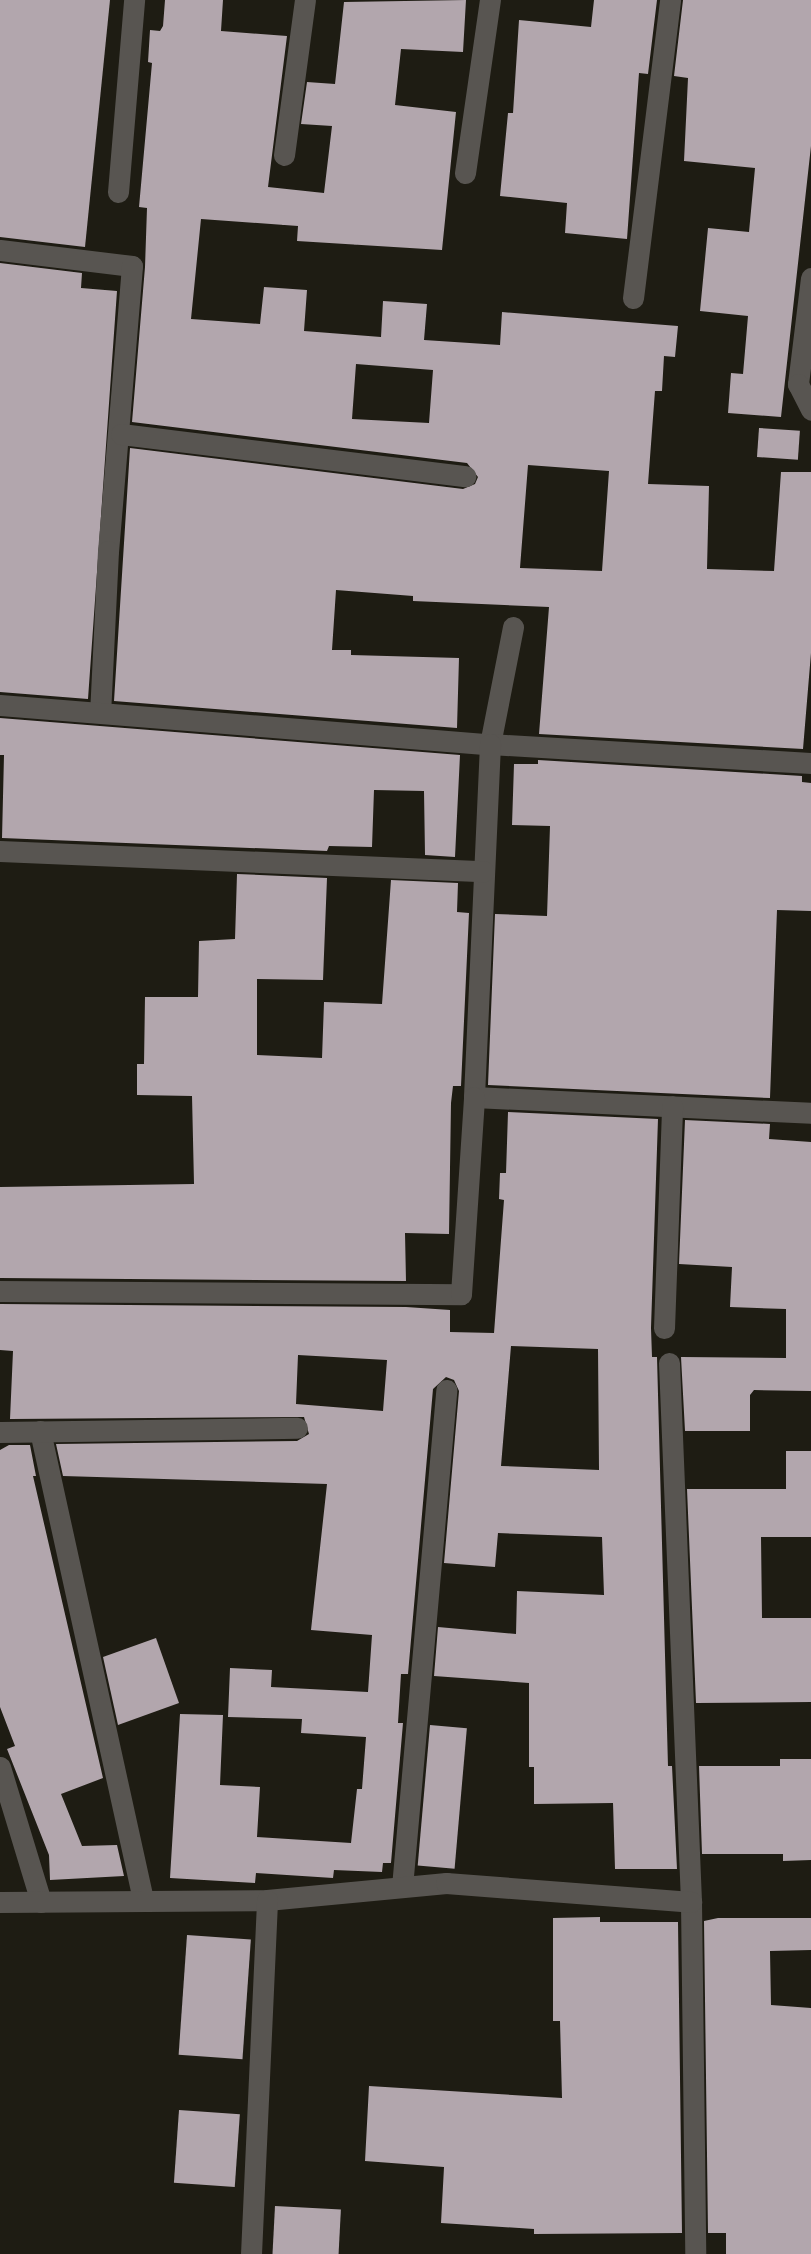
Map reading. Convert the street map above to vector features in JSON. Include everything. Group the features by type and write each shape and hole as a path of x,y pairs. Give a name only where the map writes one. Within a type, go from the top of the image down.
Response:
{"street":[{"path":"118,192 134,0"},
{"path":"284,155 305,0"},
{"path":"465,173 490,0"},
{"path":"633,298 670,0"},
{"path":"0,250 132,266 121,433 108,551 100,712"},
{"path":"811,278 798,384 811,410"},
{"path":"121,433 465,476"},
{"path":"0,1291 461,1294 474,1097 490,744 513,627"},
{"path":"0,705 490,744 811,764"},
{"path":"0,850 484,871"},
{"path":"474,1097 811,1113"},
{"path":"664,1328 672,1106"},
{"path":"669,1363 691,1902 695,2254"},
{"path":"402,1887 446,1390"},
{"path":"0,1432 297,1427"},
{"path":"40,1431 144,1901"},
{"path":"0,1767 41,1902"},
{"path":"0,1902 267,1900 446,1883 691,1902"},
{"path":"251,2254 267,1900"}],"building":[{"path":"0,0 110,0 85,247 0,237"},
{"path":"165,0 223,0 221,31 287,36 268,187 324,193 332,126 301,124 307,82 335,84 344,2 466,0 463,52 401,49 395,105 456,112 442,250 297,241 298,226 201,219 191,319 260,324 264,287 307,290 304,331 381,337 383,301 427,304 424,340 500,345 502,312 678,326 675,357 664,356 662,391 655,391 648,484 709,486 707,569 774,571 781,472 811,472 811,653 803,749 539,734 549,607 413,601 413,596 336,590 332,650 351,650 351,655 459,658 457,728 114,701 130,448 463,489 475,484 478,477 467,463 132,422 145,267 147,208 139,207 152,63 148,62 150,30 160,31 163,26","holes":["356,364 433,370 429,423 352,419","528,465 609,471 602,571 520,568"]},
{"path":"594,0 657,0 648,74 639,73 627,239 565,233 567,203 500,196 508,113 513,113 519,20 591,27"},
{"path":"683,0 811,0 811,146 781,417 728,413 731,373 743,374 748,316 700,311 708,228 749,232 755,168 684,161 688,78 674,76"},
{"path":"0,263 82,273 81,288 117,291 88,699 0,692"},
{"path":"759,428 800,431 798,460 757,457"},
{"path":"0,718 460,755 455,857 425,855 424,791 374,790 372,847 329,846 327,851 2,838 4,755 0,755"},
{"path":"538,760 802,776 802,782 811,783 811,911 777,910 770,1098 488,1085 495,914 547,916 550,826 512,825 514,764 538,764"},
{"path":"237,874 327,878 323,980 257,979 257,1055 322,1058 324,1002 382,1004 391,880 458,883 457,912 469,913 461,1086 453,1086 451,1103 449,1234 405,1233 406,1281 0,1278 0,1187 194,1184 192,1096 137,1095 137,1064 144,1064 145,997 198,997 199,941 235,939"},
{"path":"508,1112 658,1119 651,1328 652,1357 657,1357 668,1766 672,1766 677,1869 615,1869 613,1803 534,1804 534,1767 529,1767 529,1683 434,1676 438,1627 516,1634 517,1591 604,1595 602,1537 498,1533 495,1567 444,1563 459,1391 454,1380 446,1377 433,1389 408,1674 401,1674 398,1723 403,1723 391,1863 383,1863 382,1872 334,1870 333,1878 256,1873 255,1883 170,1878 180,1714 223,1715 220,1785 260,1787 257,1837 351,1843 357,1789 362,1789 366,1737 301,1733 302,1719 228,1717 230,1668 272,1670 271,1687 368,1692 372,1635 311,1630 327,1484 63,1476 56,1444 297,1441 309,1434 304,1417 10,1419 13,1351 0,1350 0,1304 406,1307 450,1310 450,1332 494,1333 504,1200 499,1199 500,1173 506,1173","holes":["511,1346 598,1349 599,1470 501,1466","298,1355 387,1360 383,1411 296,1404"]},
{"path":"685,1120 770,1124 769,1139 811,1142 811,1391 754,1390 750,1395 750,1431 685,1431 681,1357 786,1358 786,1309 730,1307 732,1267 679,1264"},
{"path":"9,1445 30,1445 36,1476 33,1476 103,1778 61,1794 82,1846 117,1845 124,1876 50,1880 49,1855 7,1749 15,1746 0,1707 0,1450"},
{"path":"786,1451 811,1451 811,1537 761,1537 762,1618 811,1618 811,1702 696,1703 687,1489 786,1489"},
{"path":"156,1638 179,1703 118,1725 103,1657"},
{"path":"430,1725 467,1728 455,1869 418,1865"},
{"path":"780,1759 811,1759 811,1860 783,1861 783,1854 702,1854 699,1766 780,1766"},
{"path":"600,1917 600,1922 678,1922 682,2233 534,2234 534,2229 441,2223 444,2167 365,2161 369,2086 562,2098 560,2021 553,2021 553,1918"},
{"path":"718,1918 811,1918 811,1950 770,1951 771,2005 811,2008 811,2254 726,2254 726,2233 708,2233 704,1921"},
{"path":"187,1935 251,1939 242,2059 179,2055"},
{"path":"179,2110 240,2114 235,2187 174,2183"},
{"path":"275,2206 341,2209 339,2254 272,2254"}]}
